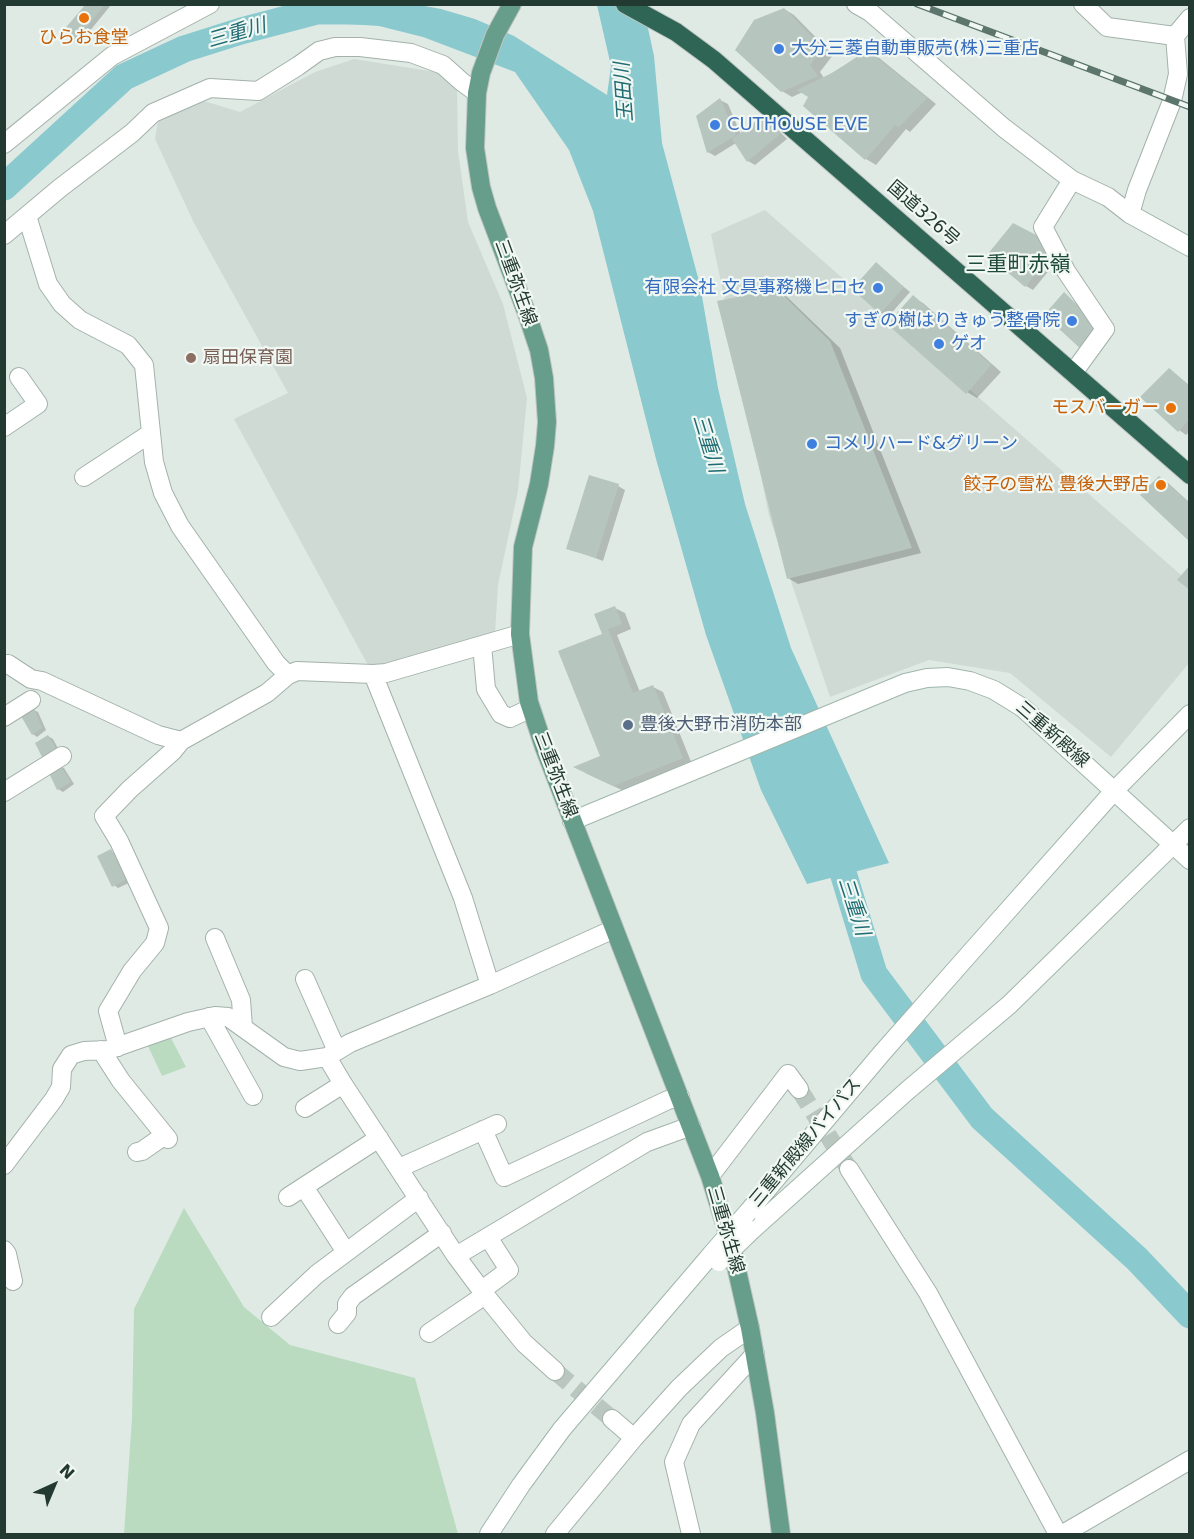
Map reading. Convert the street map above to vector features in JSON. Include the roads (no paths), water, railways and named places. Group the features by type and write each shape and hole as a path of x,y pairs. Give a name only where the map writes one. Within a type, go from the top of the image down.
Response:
{"highway":[{"name":"国道326号","path":"625,4 692,42 723,67 1190,475"}],"main road":[{"name":"三重弥生線","path":"508,10 486,58 478,90 475,148 487,208 539,350 546,403 545,446 539,484 523,547 520,634 531,708 710,1176 732,1244 755,1354 781,1534"}],"street":[{"path":"4,144 112,56 210,4"},
{"path":"856,4 870,12 1004,128 1072,180 1108,197 1130,214 1190,248"},
{"path":"1083,4 1107,27 1174,36"},
{"path":"1130,214 1137,190 1172,101 1178,74 1174,36 1190,18"},
{"path":"4,235 60,188 132,133 153,113 210,88 258,91 319,51 335,47 360,46 411,53 443,64 462,82 478,90"},
{"path":"1072,180 1043,227 1066,271 1106,329 1073,373"},
{"path":"27,216 48,284 62,304 80,320 128,345 144,365 154,462 163,494 180,526 276,663 288,675"},
{"path":"4,427 38,404 18,377"},
{"path":"84,477 151,433"},
{"path":"137,1152 166,1137 121,1081 110,1048 108,1011 132,971 155,943 159,928 119,841 104,816 130,789 173,751 180,741 267,693 288,675 297,671 386,673 520,634"},
{"path":"482,645 486,689 501,714 510,718 531,708"},
{"path":"4,664 8,664 31,679 42,681 158,735 180,741"},
{"path":"373,674 463,898 490,985"},
{"name":"三重新殿線","path":"573,821 917,680 935,677 964,680 994,690 1023,708 1190,860"},
{"path":"4,717 31,700"},
{"path":"1114,791 1190,714"},
{"path":"4,792 63,756"},
{"name":"三重新殿線バイパス","path":"489,1534 562,1429 660,1315 750,1221 882,1053 1114,791"},
{"path":"1173,845 1190,828"},
{"name":"三重新殿線バイパス","path":"750,1221 1009,1005 1173,845"},
{"path":"4,1165 54,1099 61,1087 62,1069 71,1054 110,1048 209,1017 228,1017 284,1057 300,1061 332,1054 350,1043 490,985 615,929"},
{"path":"215,938 242,1000 243,1027"},
{"path":"305,978 343,1084 456,1256 524,1343 555,1371"},
{"path":"209,1017 253,1096"},
{"path":"710,1176 788,1074 799,1089"},
{"path":"305,1108 343,1084"},
{"path":"399,1168 490,1127 504,1177 668,1100 680,1097"},
{"path":"456,1256 647,1142 691,1126"},
{"path":"288,1197 379,1138"},
{"path":"849,1169 928,1293 1058,1534"},
{"path":"304,1187 346,1252"},
{"path":"271,1317 317,1274 419,1198"},
{"path":"338,1324 347,1313 347,1304 353,1296 442,1233"},
{"path":"429,1333 484,1293 509,1270 488,1237"},
{"path":"4,1250 8,1254 13,1281"},
{"path":"555,1534 634,1438 679,1388 721,1348 750,1328"},
{"path":"691,1534 674,1462 691,1424 755,1354"},
{"path":"612,1419 634,1438"},
{"path":"1063,1534 1190,1460"}],"water":[{"name":"玉田川","path":"320,5 419,5 475,19 514,36 607,95 611,66 597,5 643,5 654,56 662,143 700,285 718,388 745,504 791,648 889,863 807,884 761,790 706,635 656,459 593,211 569,150 515,72 423,37 379,26 332,23"}],"waterway":[{"name":"三重川","path":"4,187 124,77 184,49 241,31 317,11 360,11"},
{"name":"三重川","path":"833,840 874,974 982,1118 1137,1259 1190,1315"}],"tunnel":[{"path":"799,1089 849,1169"},
{"path":"555,1371 612,1419"}],"railway":[{"path":"917,4 1190,107"}],"place":[{"name":"ひらお食堂","path":"84,18"},
{"name":"大分三菱自動車販売(株)三重店","path":"779,49"},
{"name":"CUTHOUSE EVE","path":"715,125"},
{"name":"有限会社 文具事務機ヒロセ","path":"878,288"},
{"name":"すぎの樹はりきゅう整骨院","path":"1072,321"},
{"name":"ゲオ","path":"939,344"},
{"name":"扇田保育園","path":"191,358"},
{"name":"モスバーガー","path":"1171,408"},
{"name":"コメリハード&グリーン","path":"812,444"},
{"name":"餃子の雪松 豊後大野店","path":"1161,485"},
{"name":"豊後大野市消防本部","path":"628,725"}],"district":[{"name":"三重町赤嶺","path":"1018,266"}]}
